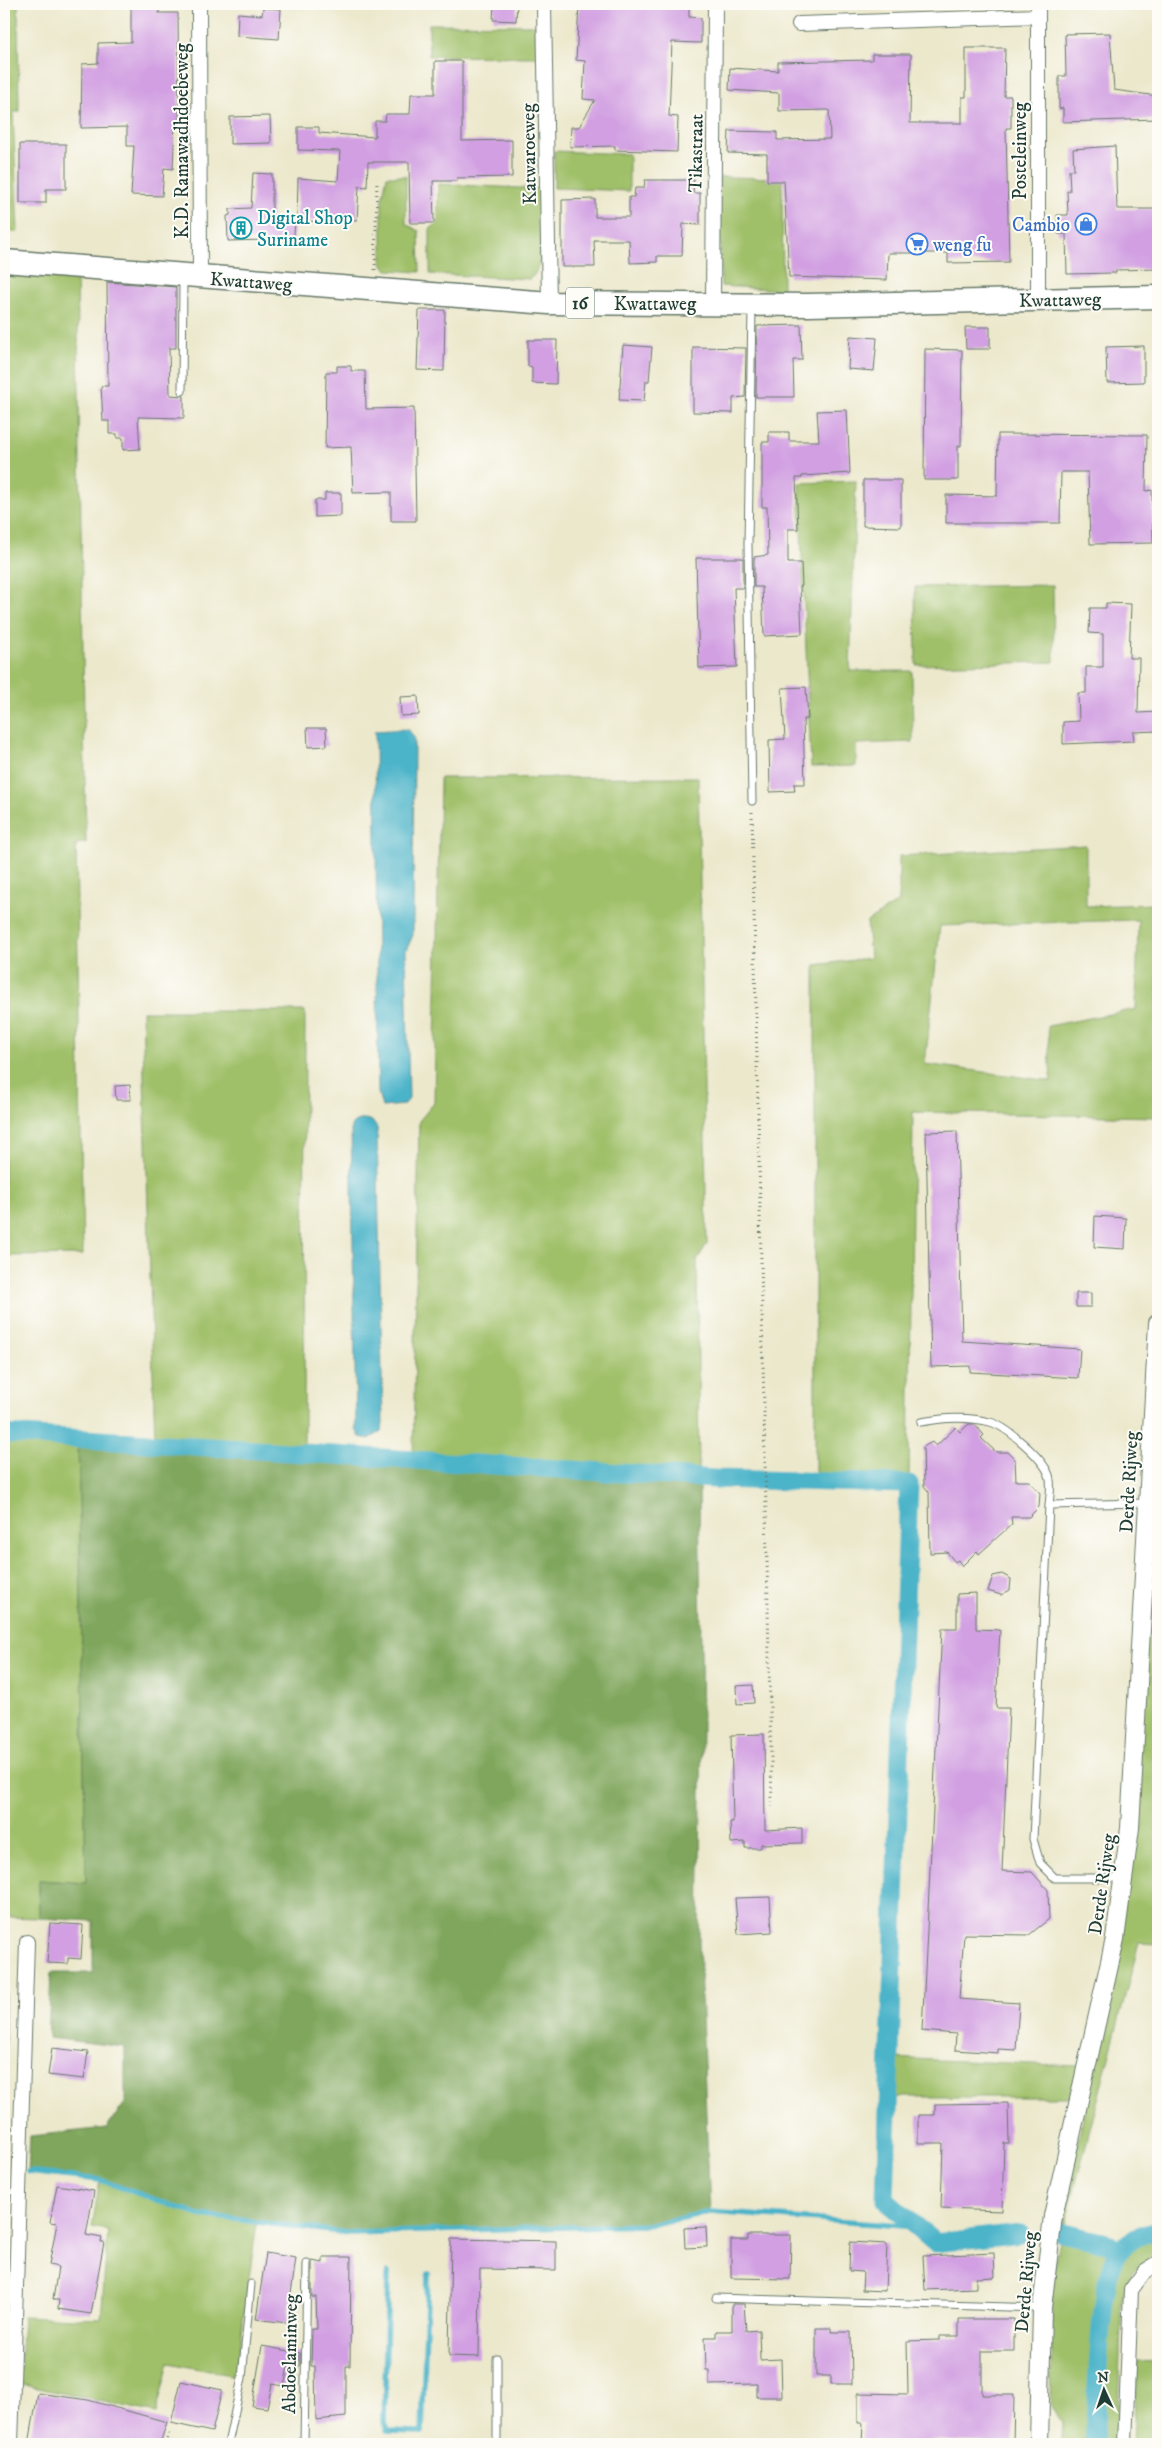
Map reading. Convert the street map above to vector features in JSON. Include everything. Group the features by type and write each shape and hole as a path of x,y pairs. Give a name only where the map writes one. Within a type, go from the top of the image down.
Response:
{"main road":[{"name":"Kwattaweg","path":"4,261 192,277 549,303 713,302 861,304 1038,298 1158,297"}],"street":[{"name":"K.D. Ramawadhdoebeweg","path":"192,277 199,4"},
{"name":"Katwaroeweg","path":"544,4 549,303"},
{"name":"Tikastraat","path":"713,302 716,4"},
{"path":"799,24 1038,10"},
{"name":"Posteleinweg","path":"1038,10 1038,298"},
{"name":"Derde Rijweg","path":"1039,2444 1042,2308 1053,2216 1115,1939 1130,1828 1158,1322"},
{"path":"11,2444 27,1942"},
{"path":"1125,2444 1131,2290 1145,2271 1158,2263"}],"lane":[{"path":"182,391 192,277"},
{"path":"752,303 748,544 752,801"},
{"path":"921,1422 959,1418 992,1422 1039,1457 1049,1474 1051,1489 1048,1505 1033,1839 1040,1863 1056,1878 1123,1878"},
{"path":"1048,1505 1148,1503"},
{"name":"Abdoelaminweg","path":"304,2444 307,2264"},
{"path":"228,2444 242,2378 251,2284"},
{"path":"716,2298 1042,2308"},
{"path":"497,2359 497,2444"}],"path":[{"path":"374,291 378,180"},
{"path":"752,801 772,1807"},
{"path":"166,2444 170,2431"}],"green space":[{"path":"4,4 18,4 19,112 13,112 18,232 4,231"},
{"path":"429,24 536,25 537,57 429,56"},
{"path":"554,151 629,154 629,191 554,188"},
{"path":"387,176 406,176 406,224 419,231 420,272 387,270 382,263 382,200"},
{"path":"719,177 782,178 783,290 721,286"},
{"path":"438,184 542,189 542,250 536,272 530,279 430,274 430,229 438,223"},
{"path":"4,264 77,271 86,843 76,844 83,1255 4,1256"},
{"path":"856,481 850,671 912,671 913,742 856,744 856,766 811,767 799,483"},
{"path":"1053,585 1054,662 916,665 915,587"},
{"path":"698,777 707,1244 697,1260 699,1478 413,1458 419,1121 434,1103 440,778"},
{"path":"1086,845 1086,906 1158,904 1157,1117 913,1112 909,1484 815,1481 815,965 870,958 867,922 899,901 899,856","holes":["1138,920 1136,1009 1048,1026 1051,1081 925,1064 940,926"]},
{"path":"142,1011 305,1011 304,1451 155,1442"},
{"path":"4,1434 78,1438 86,1883 39,1880 39,1918 6,1917 5,2060"},
{"path":"78,1438 699,1478 702,1727 699,1941 710,2212 647,2225 348,2233 199,2215 100,2180 28,2172 30,2136 106,2128 125,2103 125,2047 48,2038 51,1973 93,1973 93,1921 39,1918 39,1880 86,1883"},
{"path":"1158,1442 1158,1944 1139,1943 1063,2232 1110,2244 1118,2252 1126,2244 1158,2231 1158,2251 1133,2271 1122,2295 1117,2444 1061,2444 1062,2423 1050,2402 1053,2279 1057,2251 1063,2233 1062,2215 1121,1940"},
{"path":"890,2058 1079,2066 1069,2097 889,2097"},
{"path":"100,2180 199,2215 257,2222 235,2376 169,2363 156,2413 19,2384 23,2316 101,2319 108,2230 92,2227"},
{"path":"1137,2361 1158,2362 1158,2444 1133,2444"}],"water":[{"path":"408,729 414,737 413,935 406,951 409,1099 404,1105 382,1107 378,1092 375,731"},
{"path":"365,1119 372,1121 377,1128 383,1423 381,1432 369,1439 360,1437 356,1429 351,1126 356,1121"}],"building":[{"path":"131,4 159,4 159,13 178,13 179,123 175,123 173,169 164,168 162,196 131,195 134,146 127,146 127,127 81,128 82,64 98,63 98,43 131,42"},
{"path":"494,4 517,4 516,21 493,20"},
{"path":"579,4 662,4 662,6 689,6 689,17 701,18 701,43 672,42 669,116 678,117 677,152 615,150 615,146 570,147 571,127 579,127 595,100 583,99 585,61 576,60"},
{"path":"263,8 281,9 279,39 237,36 238,13 262,15"},
{"path":"1110,33 1114,90 1158,96 1158,119 1063,122 1063,108 1059,109 1059,76 1066,76 1065,34"},
{"path":"966,48 1005,48 1004,96 1011,96 1011,128 1006,128 1009,262 948,263 948,253 888,253 887,280 789,277 784,181 767,181 767,154 728,153 729,131 777,132 777,140 830,139 829,110 779,111 779,93 729,90 730,68 778,71 778,62 872,60 872,54 911,54 910,123 962,123 962,97 966,97"},
{"path":"435,61 462,61 462,141 512,140 512,177 457,178 458,181 433,181 434,223 410,223 409,162 368,162 367,187 359,186 357,220 330,218 330,222 297,221 298,178 338,181 340,151 298,150 298,127 319,127 319,133 375,137 375,121 385,121 386,114 410,114 411,94 435,94"},
{"path":"270,116 271,143 230,144 230,117"},
{"path":"20,144 66,144 66,189 46,189 46,203 20,203"},
{"path":"1115,146 1117,209 1158,209 1158,269 1116,270 1116,273 1067,274 1066,234 1058,234 1057,215 1068,215 1067,191 1070,191 1069,170 1074,170 1073,149"},
{"path":"253,173 272,174 272,223 295,223 293,244 266,242 266,240 228,241 227,216 230,215 230,209 251,208"},
{"path":"645,180 694,180 693,193 700,193 700,225 683,224 682,256 657,256 657,262 630,263 629,240 594,240 595,267 562,267 562,200 595,199 595,217 629,217 629,197 634,197 635,188 644,188"},
{"path":"107,282 176,287 176,348 169,348 170,395 184,396 184,418 138,417 140,449 123,450 123,438 117,438 117,434 109,434 109,421 103,421 101,386 108,386"},
{"path":"419,310 445,310 444,371 417,370"},
{"path":"801,325 802,360 793,360 794,397 756,397 757,326"},
{"path":"965,327 990,327 990,349 966,349"},
{"path":"850,336 877,338 874,371 848,369"},
{"path":"528,340 557,340 556,384 532,383 532,367 528,366"},
{"path":"623,345 652,347 649,381 646,381 644,401 619,400"},
{"path":"1144,346 1144,382 1107,383 1106,347"},
{"path":"693,347 746,348 745,397 733,398 733,413 693,412"},
{"path":"925,349 962,350 961,446 958,446 958,480 924,480"},
{"path":"337,366 351,366 351,371 365,371 366,409 414,408 416,521 391,521 391,492 353,493 351,447 325,448 326,372 337,372"},
{"path":"847,410 850,473 796,478 798,529 788,529 788,563 801,563 802,634 764,636 762,587 754,587 754,557 768,555 767,507 762,507 762,442 769,442 769,432 789,432 789,441 819,441 817,411"},
{"path":"998,434 1147,435 1146,491 1152,490 1153,543 1090,544 1088,472 1061,472 1060,523 946,523 946,495 997,496"},
{"path":"863,480 901,480 901,527 863,526"},
{"path":"325,493 341,493 341,516 315,517 315,500 325,500"},
{"path":"696,558 743,558 743,588 734,588 737,667 699,668"},
{"path":"1106,603 1131,604 1129,658 1139,658 1138,713 1158,712 1158,731 1133,732 1134,741 1063,744 1063,722 1079,721 1078,693 1086,693 1086,667 1103,667 1103,634 1089,633 1090,608 1106,608"},
{"path":"806,687 808,719 803,719 805,784 794,784 795,791 770,792 769,740 785,739 782,688"},
{"path":"418,696 419,715 401,716 400,697"},
{"path":"307,728 326,728 327,746 308,747"},
{"path":"130,1085 131,1100 116,1100 115,1086"},
{"path":"957,1131 962,1341 1080,1349 1078,1378 970,1372 970,1366 931,1367 926,1132"},
{"path":"1095,1216 1126,1218 1125,1249 1094,1247"},
{"path":"1076,1293 1091,1293 1091,1307 1076,1307"},
{"path":"969,1424 974,1424 984,1435 981,1438 996,1452 1008,1452 1015,1459 1016,1481 1029,1481 1040,1493 1039,1507 1029,1517 1011,1517 1012,1524 979,1554 977,1551 962,1566 958,1560 955,1562 947,1552 930,1553 929,1492 924,1486 923,1447 932,1442 936,1446 956,1427 960,1432"},
{"path":"1002,1574 1011,1579 1010,1590 1001,1595 988,1591 993,1576"},
{"path":"976,1593 976,1629 1000,1630 996,1708 1009,1708 1002,1871 1032,1872 1048,1890 1049,1919 1029,1935 964,1934 959,1999 1019,2003 1016,2050 998,2049 998,2053 955,2050 956,2034 922,2031 942,1628 957,1628 957,1594"},
{"path":"753,1685 754,1703 737,1704 736,1686"},
{"path":"764,1734 765,1830 802,1828 802,1843 761,1844 761,1848 745,1848 745,1842 731,1843 730,1822 733,1822 731,1735"},
{"path":"770,1897 772,1932 738,1934 735,1898"},
{"path":"50,1923 83,1925 81,1959 68,1958 68,1964 47,1963"},
{"path":"52,2048 88,2052 84,2079 48,2075"},
{"path":"1008,2103 1009,2143 1004,2143 1002,2211 941,2209 943,2143 918,2143 918,2115 935,2115 935,2104"},
{"path":"57,2185 94,2191 86,2235 102,2238 101,2242 104,2242 91,2314 58,2309 59,2300 53,2300 58,2267 49,2265 57,2223 50,2222"},
{"path":"706,2227 707,2247 685,2248 684,2228"},
{"path":"748,2235 791,2235 790,2279 731,2278 731,2240 748,2240"},
{"path":"451,2239 556,2241 556,2270 480,2269 479,2357 449,2356"},
{"path":"850,2242 887,2244 885,2291 862,2290 863,2272 849,2271"},
{"path":"266,2253 296,2258 287,2323 256,2319"},
{"path":"994,2253 995,2277 976,2278 976,2288 925,2290 923,2256"},
{"path":"323,2257 351,2257 350,2366 346,2366 346,2417 316,2420 315,2366 311,2366 312,2329 317,2329 316,2297 312,2297 312,2261 323,2263"},
{"path":"732,2304 744,2304 746,2331 759,2330 760,2360 781,2359 782,2397 757,2397 757,2384 709,2385 709,2370 706,2370 705,2337 716,2337 716,2331 732,2331"},
{"path":"959,2319 1014,2319 1014,2351 982,2351 982,2395 1014,2395 1013,2444 932,2440 932,2444 862,2444 863,2423 858,2423 858,2393 908,2394 907,2341 939,2340 939,2336 959,2336"},
{"path":"816,2328 831,2328 831,2332 851,2332 852,2384 831,2384 831,2376 816,2376"},
{"path":"262,2346 300,2353 300,2366 288,2367 284,2386 272,2384 267,2408 252,2406"},
{"path":"181,2381 222,2390 212,2432 171,2423"},
{"path":"38,2393 88,2400 167,2422 160,2444 29,2444"}],"waterway":[{"path":"4,1434 715,1479 909,1484 885,2200 935,2243 1020,2233"},
{"path":"28,2172 100,2180 199,2215 348,2233 647,2225 710,2212 916,2227"},
{"path":"1094,2444 1102,2314 1111,2266 1118,2252 1126,2244 1158,2231"},
{"path":"1063,2233 1110,2244 1118,2252"},
{"path":"388,2273 384,2423 387,2431 422,2432 428,2274"}],"place":[{"name":"Cambio","path":"1086,224"},
{"name":"Digital Shop Suriname","path":"241,228"},
{"name":"weng fu","path":"917,244"}]}
